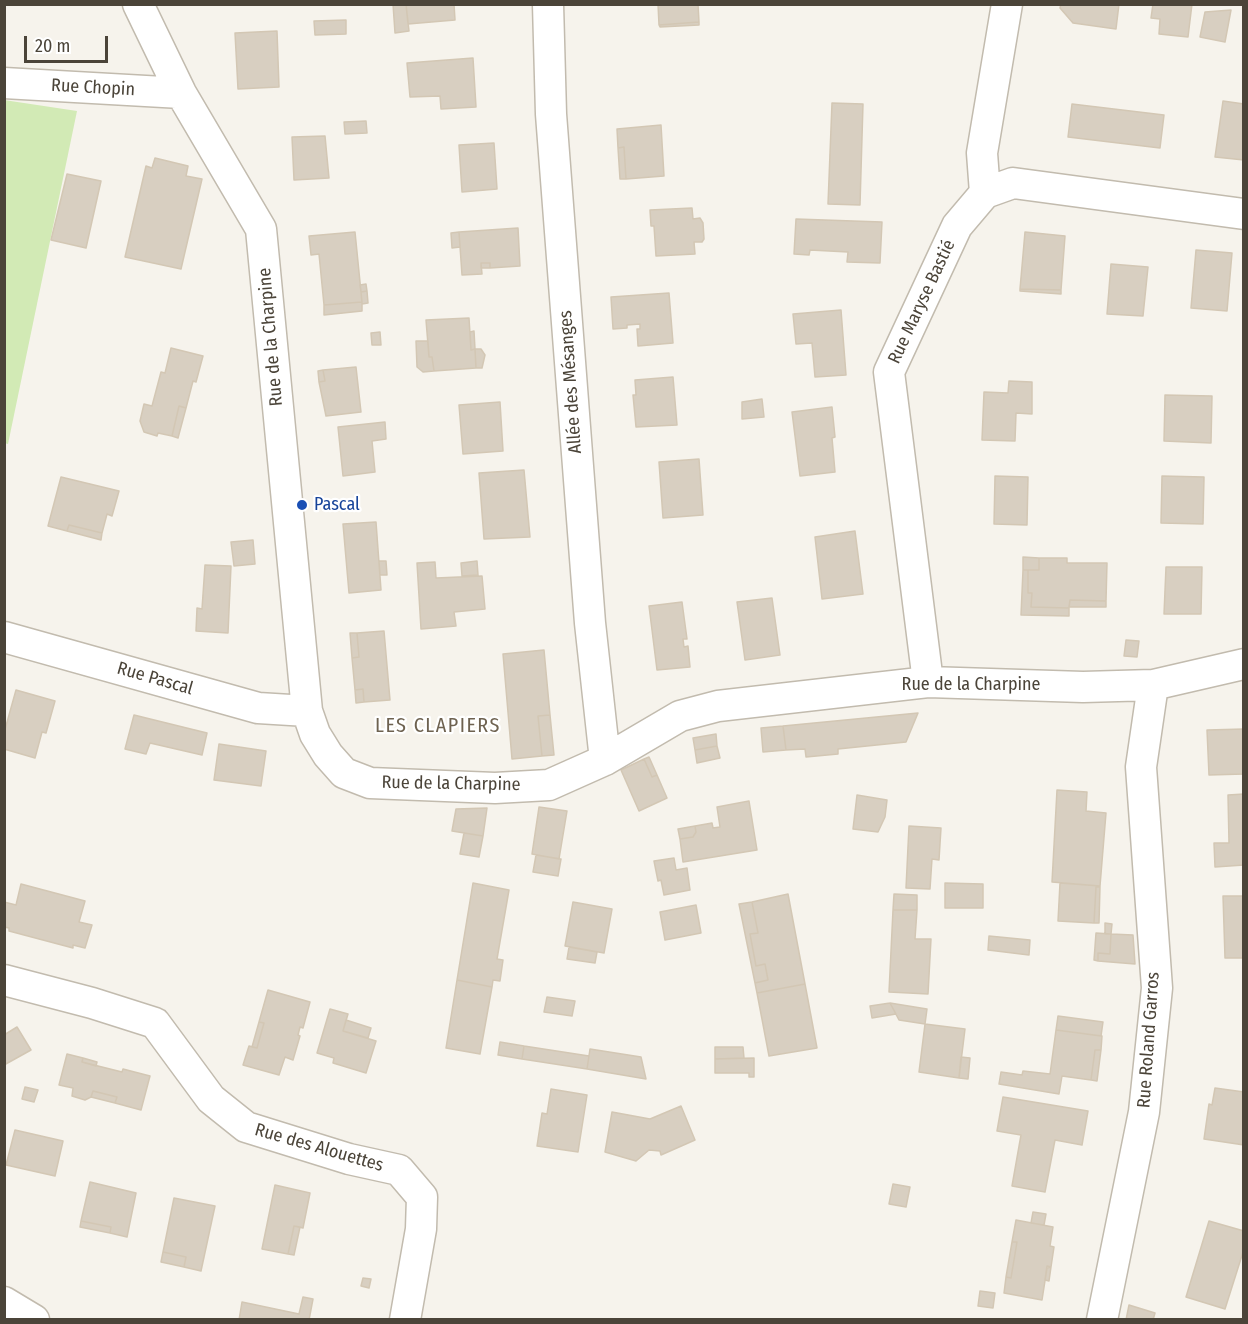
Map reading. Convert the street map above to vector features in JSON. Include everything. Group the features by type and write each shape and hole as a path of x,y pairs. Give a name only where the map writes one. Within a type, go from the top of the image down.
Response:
{"street":[{"name":"Rue de la Charpine","path":"138,4 181,93 261,229 308,711 315,734 328,755 344,773 370,783 495,788 549,785 605,760 680,716 718,706 928,682 1083,687 1153,685 1244,664"},
{"name":"Allée des Mésanges","path":"548,4 550,114 590,623 605,760"},
{"path":"1007,4 982,153 985,193 1013,183 1244,214"},
{"name":"Rue Chopin","path":"4,83 181,93"},
{"name":"Rue Maryse Bastié","path":"928,682 889,372 957,226 985,193"},
{"name":"Rue Pascal","path":"4,637 258,708 308,711"},
{"name":"Rue Roland Garros","path":"1102,1320 1144,1112 1157,988 1141,767 1153,685"},
{"name":"Rue des Alouettes","path":"4,980 92,1003 155,1023 211,1100 246,1127 349,1159 399,1170 422,1197 421,1229 405,1320"},
{"path":"4,1302 34,1320"}],"green space":[{"path":"4,100 77,111 8,444 4,443"}],"building":[{"path":"393,4 406,4 409,31 395,33"},
{"path":"406,4 454,4 455,20 408,24"},
{"path":"658,4 698,4 699,22 659,25"},
{"path":"1061,4 1119,4 1116,29 1073,23 1060,8"},
{"path":"1153,4 1192,4 1188,37 1159,34 1160,19 1151,18"},
{"path":"1231,10 1225,42 1200,37 1205,12"},
{"path":"346,20 346,34 315,35 314,21"},
{"path":"699,22 699,25 660,27 659,25"},
{"path":"277,31 279,87 238,89 235,33"},
{"path":"473,58 476,107 441,109 440,96 410,97 407,63"},
{"path":"1223,101 1244,104 1244,160 1215,157"},
{"path":"832,103 863,104 860,205 828,204"},
{"path":"1072,104 1164,115 1160,148 1068,137"},
{"path":"366,121 367,133 345,134 344,122"},
{"path":"661,125 664,176 626,179 624,147 618,148 617,129"},
{"path":"325,136 329,178 294,180 292,137"},
{"path":"494,143 497,189 462,192 459,145"},
{"path":"624,147 626,179 620,179 618,148"},
{"path":"155,158 188,166 186,176 202,179 181,269 125,257 146,166 152,168"},
{"path":"67,174 101,181 86,248 51,240"},
{"path":"692,208 693,219 700,218 703,223 704,239 702,242 694,242 695,254 656,256 654,226 651,226 650,210"},
{"path":"796,219 882,222 880,263 847,262 848,252 810,250 809,255 794,254"},
{"path":"518,228 520,266 490,268 490,263 481,263 482,274 462,275 459,232"},
{"path":"355,232 362,302 324,305 319,254 311,255 309,236"},
{"path":"459,232 460,247 452,248 451,233"},
{"path":"1025,232 1065,236 1061,290 1020,289"},
{"path":"1196,250 1232,253 1227,311 1191,308"},
{"path":"481,263 490,263 490,268 481,268"},
{"path":"1111,264 1148,267 1143,316 1107,314"},
{"path":"366,284 367,291 361,292 360,285"},
{"path":"1020,289 1061,290 1061,294 1020,291"},
{"path":"367,291 368,303 362,304 361,292"},
{"path":"669,293 673,343 638,346 637,329 640,329 640,324 613,329 611,297"},
{"path":"362,302 362,311 324,315 324,305"},
{"path":"841,310 846,375 815,377 812,343 796,344 793,314"},
{"path":"469,318 471,350 475,349 476,368 434,371 432,357 429,357 426,320"},
{"path":"474,331 475,349 471,350 470,332"},
{"path":"380,332 381,345 372,345 371,333"},
{"path":"416,341 428,341 429,357 432,357 434,371 423,372 417,367"},
{"path":"171,348 203,356 186,408 179,406 172,436 158,433 157,436 144,432 140,421 144,404 152,406 161,372 165,373"},
{"path":"475,349 481,349 485,355 482,368 476,368"},
{"path":"356,367 361,412 326,416 319,382 325,381 323,370"},
{"path":"323,370 325,381 319,382 318,371"},
{"path":"673,377 677,425 636,427 633,395 636,395 635,380"},
{"path":"1009,381 1032,382 1032,414 1016,413 1015,441 982,440 984,392 1008,393"},
{"path":"1165,395 1212,396 1211,443 1164,441"},
{"path":"762,399 764,417 742,419 742,402"},
{"path":"500,402 503,451 463,454 459,405"},
{"path":"179,406 186,408 178,438 172,436"},
{"path":"832,407 835,472 800,476 792,412"},
{"path":"385,422 386,439 372,441 375,472 343,476 338,427"},
{"path":"699,459 703,515 663,518 659,462"},
{"path":"524,470 530,537 484,539 479,473"},
{"path":"995,476 1028,477 1027,525 994,524"},
{"path":"1162,476 1204,477 1203,524 1161,523"},
{"path":"61,477 119,491 112,516 107,514 102,533 69,525 67,531 48,526"},
{"path":"376,522 381,590 349,593 343,524"},
{"path":"69,525 102,533 101,540 67,531"},
{"path":"855,531 863,594 822,599 815,537"},
{"path":"253,540 255,564 234,566 231,542"},
{"path":"1023,557 1039,558 1039,570 1023,570"},
{"path":"1039,558 1067,558 1067,563 1107,563 1106,601 1070,600 1069,608 1031,607 1032,593 1028,593 1028,570 1039,570"},
{"path":"379,561 386,561 387,575 380,575"},
{"path":"477,561 478,575 462,576 461,563"},
{"path":"435,562 436,578 482,576 485,609 454,612 456,626 421,629 417,563"},
{"path":"205,565 231,566 228,633 196,631 197,608 202,609"},
{"path":"1166,567 1202,567 1201,614 1164,614"},
{"path":"1023,570 1028,570 1028,593 1032,593 1031,607 1069,608 1069,616 1021,615"},
{"path":"772,598 780,655 745,660 737,602"},
{"path":"1070,600 1106,601 1106,607 1069,607"},
{"path":"682,602 687,639 683,639 684,647 688,646 690,667 657,670 649,606"},
{"path":"384,631 390,700 364,702 363,689 355,690 352,658 359,657 357,633"},
{"path":"350,633 357,633 359,657 352,658"},
{"path":"1126,640 1139,641 1137,657 1124,656"},
{"path":"544,650 550,715 538,716 542,756 512,759 503,654"},
{"path":"363,689 364,702 356,703 355,690"},
{"path":"16,690 55,701 46,733 42,732 35,758 4,749 4,733"},
{"path":"918,713 906,742 838,749 838,754 806,757 805,749 786,750 783,726"},
{"path":"134,715 207,733 202,755 150,743 146,754 125,749"},
{"path":"550,715 554,755 542,756 538,716"},
{"path":"783,726 786,750 763,752 761,728"},
{"path":"1244,729 1244,774 1209,775 1207,730"},
{"path":"716,734 717,746 695,750 693,738"},
{"path":"219,744 266,751 261,786 214,780"},
{"path":"717,746 720,758 697,763 695,750"},
{"path":"649,757 657,775 652,777 644,759"},
{"path":"644,759 652,777 657,775 667,798 639,811 621,770"},
{"path":"1057,790 1087,792 1086,811 1106,813 1100,886 1052,882"},
{"path":"1244,794 1244,865 1215,867 1214,843 1229,843 1228,795"},
{"path":"857,795 887,800 885,817 878,832 853,829"},
{"path":"749,801 757,850 683,862 680,839 693,837 696,832 695,826 712,823 713,828 720,827 717,807"},
{"path":"539,807 567,811 559,859 532,854"},
{"path":"487,808 483,836 452,831 456,809"},
{"path":"695,826 696,832 693,837 680,839 678,829"},
{"path":"909,826 941,828 939,860 932,859 930,889 906,888"},
{"path":"464,833 483,836 479,857 460,854"},
{"path":"536,855 561,859 558,876 533,872"},
{"path":"674,858 676,870 687,868 690,890 664,895 661,880 658,881 654,861"},
{"path":"473,883 509,890 497,959 503,960 500,981 493,980 492,987 457,980"},
{"path":"945,883 983,884 983,908 945,908"},
{"path":"1060,883 1100,886 1096,887 1094,923 1058,921"},
{"path":"21,884 85,901 79,922 92,925 85,948 73,945 73,948 9,931 9,928 4,927 4,902 16,905"},
{"path":"1096,887 1100,887 1099,923 1094,923"},
{"path":"788,894 805,984 757,993 755,983 768,980 765,964 756,966 750,934 758,933 752,902"},
{"path":"894,894 917,895 917,910 893,910"},
{"path":"1223,896 1244,896 1244,958 1225,958"},
{"path":"573,902 612,909 604,953 565,946"},
{"path":"752,902 758,933 750,934 756,966 765,964 768,980 755,983 739,904"},
{"path":"696,905 701,933 665,940 660,912"},
{"path":"893,910 917,910 915,939 931,939 928,994 889,992"},
{"path":"1105,923 1112,924 1111,934 1105,934"},
{"path":"1096,933 1111,934 1110,954 1098,953 1098,961 1094,960"},
{"path":"1111,934 1133,935 1135,964 1098,961 1098,953 1110,954"},
{"path":"989,936 1030,940 1029,955 988,950"},
{"path":"569,947 597,952 595,963 567,959"},
{"path":"457,980 492,987 480,1054 446,1048"},
{"path":"805,984 817,1048 769,1056 757,993"},
{"path":"268,990 310,1002 303,1028 300,1027 298,1035 300,1036 293,1060 285,1057 279,1075 243,1065 249,1046 257,1048 264,1023 259,1022"},
{"path":"547,997 575,1001 572,1016 544,1012"},
{"path":"890,1003 896,1014 872,1018 870,1006"},
{"path":"890,1003 927,1009 925,1024 899,1020"},
{"path":"330,1009 348,1014 343,1031 376,1041 366,1073 333,1063 334,1058 317,1053"},
{"path":"1058,1016 1103,1022 1101,1036 1056,1030"},
{"path":"346,1020 371,1028 368,1038 343,1031"},
{"path":"259,1022 264,1023 257,1048 252,1047"},
{"path":"925,1024 965,1029 959,1078 919,1072"},
{"path":"17,1027 31,1050 4,1065 4,1035"},
{"path":"1056,1030 1102,1036 1101,1050 1095,1050 1091,1080 1062,1076 1059,1094 999,1084 1001,1072 1022,1075 1023,1071 1050,1074"},
{"path":"500,1042 524,1046 522,1059 498,1055"},
{"path":"524,1046 589,1056 587,1069 522,1059"},
{"path":"715,1047 743,1047 744,1058 715,1059"},
{"path":"590,1049 641,1057 646,1079 587,1069"},
{"path":"1095,1050 1101,1050 1097,1081 1091,1080"},
{"path":"67,1054 83,1058 82,1062 150,1076 141,1110 115,1103 117,1097 93,1091 91,1097 85,1100 72,1096 73,1088 59,1085"},
{"path":"961,1057 970,1058 968,1079 959,1078"},
{"path":"83,1058 97,1062 96,1066 82,1062"},
{"path":"754,1058 754,1077 749,1077 749,1073 715,1073 715,1059"},
{"path":"25,1087 38,1090 34,1102 22,1099"},
{"path":"1215,1088 1244,1092 1244,1145 1204,1139 1209,1104 1212,1105"},
{"path":"551,1089 587,1095 578,1152 537,1146 542,1113 547,1114"},
{"path":"93,1091 117,1097 115,1103 91,1097"},
{"path":"1003,1097 1088,1111 1082,1145 1055,1140 1045,1192 1012,1186 1021,1135 997,1131"},
{"path":"681,1106 695,1140 661,1155 660,1151 649,1150 636,1161 605,1152 612,1112 650,1119"},
{"path":"15,1130 63,1141 55,1176 6,1165"},
{"path":"90,1182 136,1193 127,1237 110,1233 111,1227 81,1221"},
{"path":"893,1184 910,1187 906,1207 889,1204"},
{"path":"275,1185 310,1193 303,1228 294,1226 288,1254 262,1249"},
{"path":"174,1198 215,1206 201,1271 184,1267 186,1257 163,1252"},
{"path":"1033,1212 1046,1214 1044,1225 1031,1223"},
{"path":"1016,1220 1053,1227 1050,1246 1054,1247 1051,1267 1047,1268 1042,1300 1004,1293 1006,1277 1011,1278 1017,1242 1012,1242"},
{"path":"81,1221 111,1227 110,1233 80,1227"},
{"path":"1209,1221 1244,1231 1244,1249 1225,1309 1186,1297"},
{"path":"294,1226 300,1227 294,1255 288,1254"},
{"path":"1012,1242 1017,1242 1011,1278 1006,1277"},
{"path":"163,1252 186,1257 184,1267 161,1262"},
{"path":"1047,1266 1051,1267 1049,1281 1045,1280"},
{"path":"363,1278 371,1279 369,1288 361,1286"},
{"path":"980,1291 995,1293 993,1308 978,1306"},
{"path":"303,1297 313,1299 309,1320 239,1320 242,1302 299,1314"},
{"path":"1129,1305 1155,1313 1153,1320 1126,1320"}],"place":[{"name":"Pascal","path":"302,505"}],"district":[{"name":"LES CLAPIERS","path":"438,726"}]}
